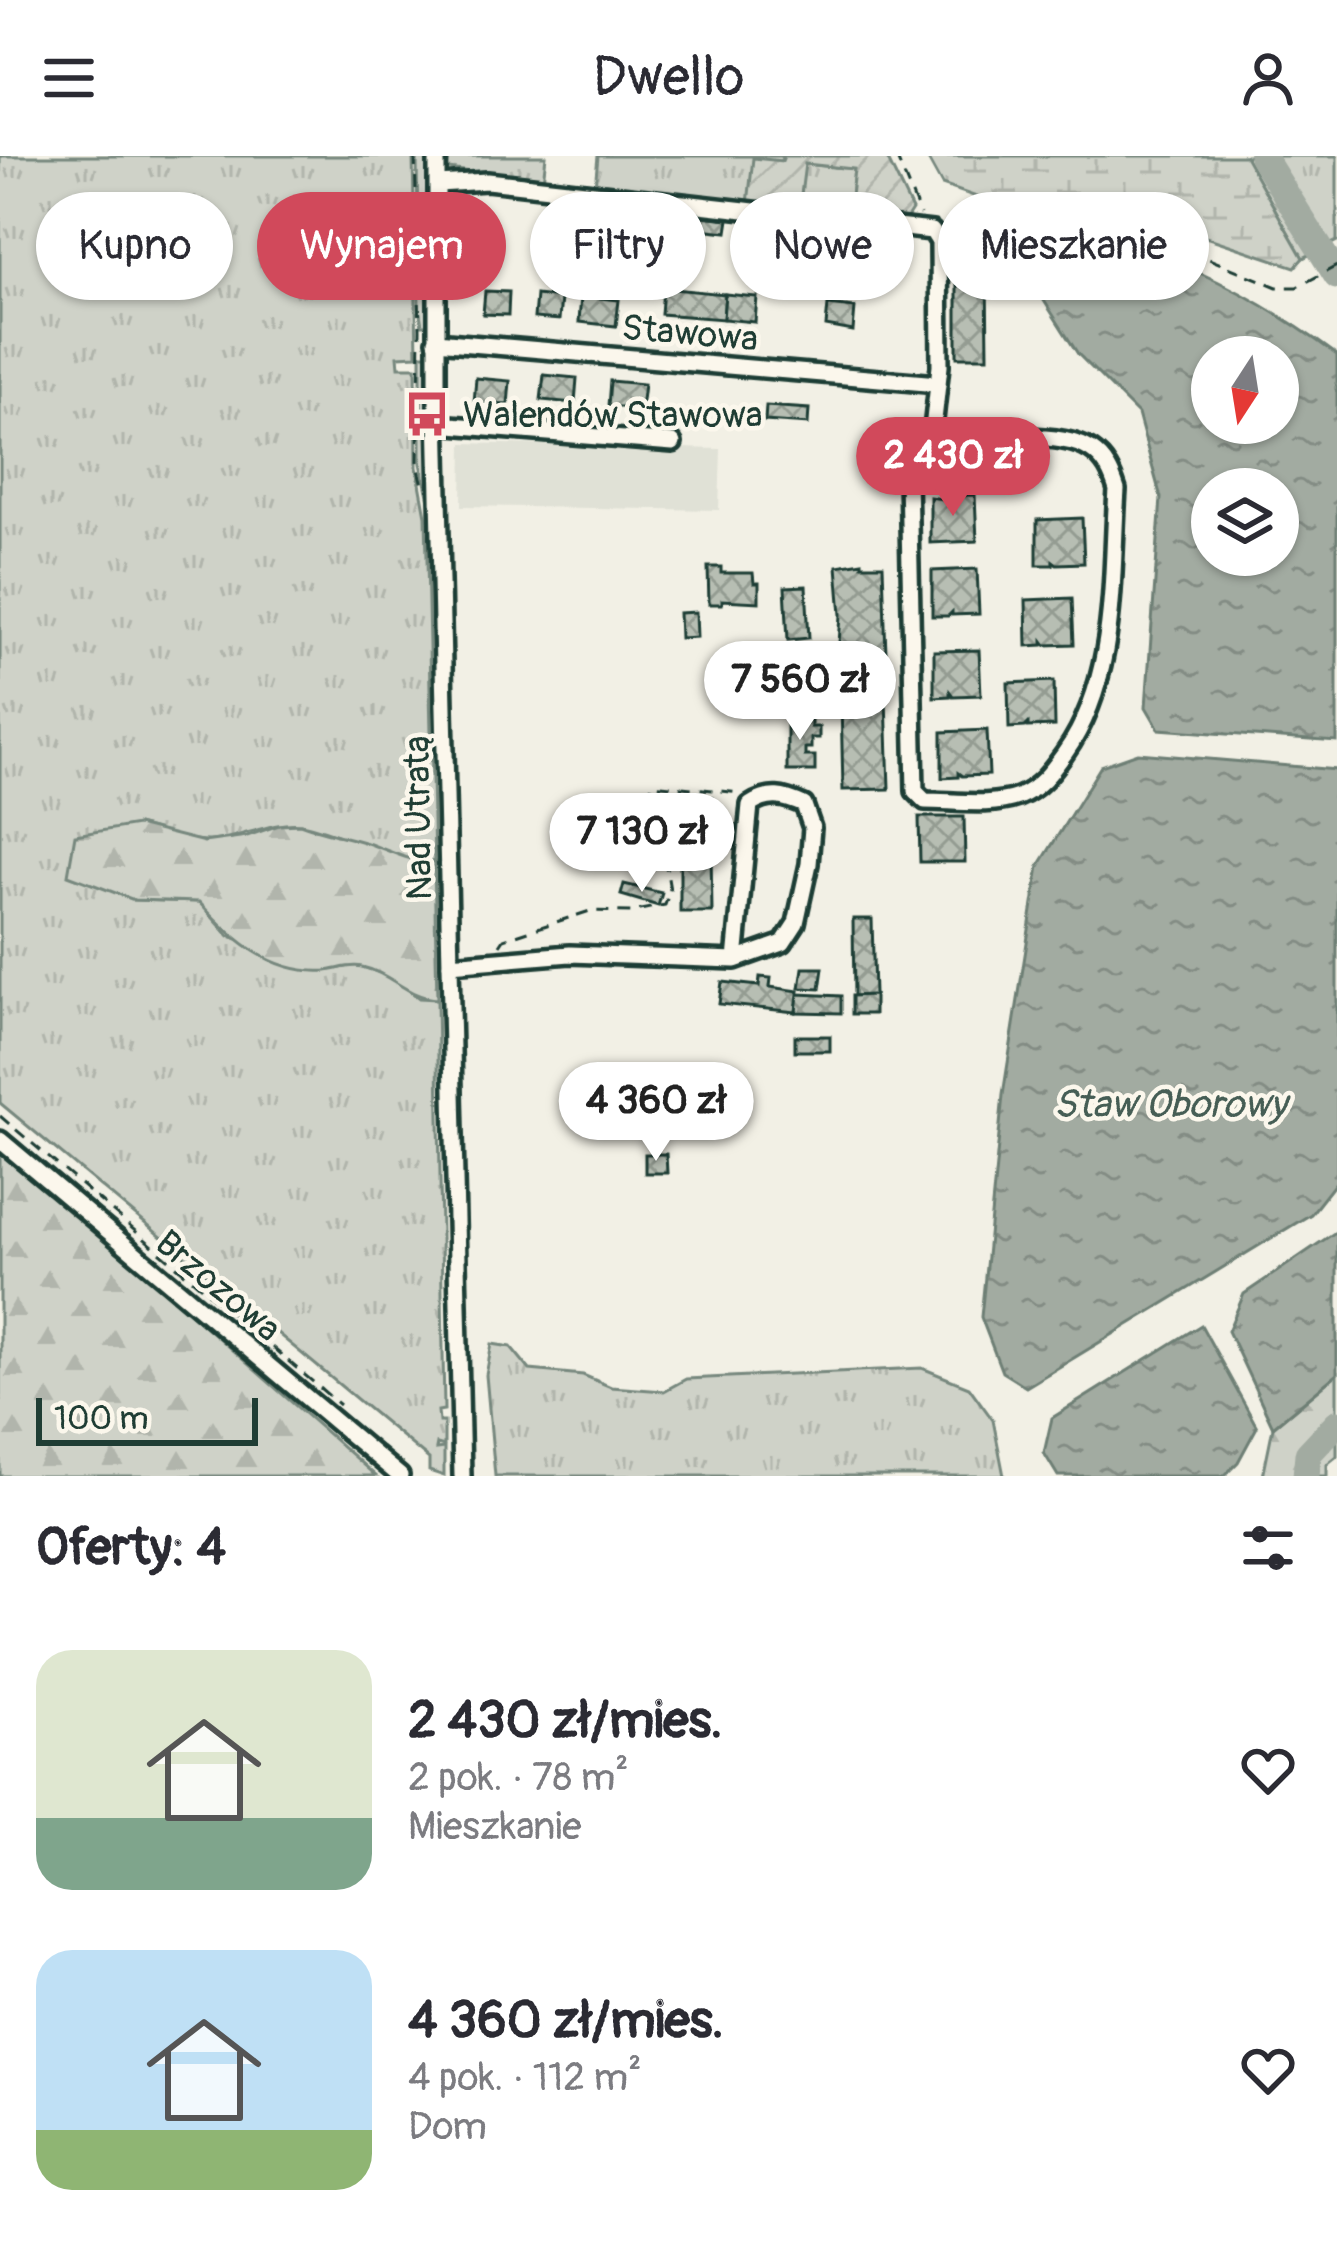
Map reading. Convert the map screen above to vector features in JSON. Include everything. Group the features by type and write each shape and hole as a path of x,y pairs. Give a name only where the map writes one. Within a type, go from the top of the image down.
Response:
{"street":[{"name":"Nad Utratą","path":"437,156 436,341 462,1476"},
{"path":"438,184 487,181 932,234 938,384 933,429"},
{"name":"Stawowa","path":"436,341 938,384"},
{"path":"438,424 673,443"},
{"path":"922,458 908,478 915,790 925,802 999,801 1019,796 1047,779 1084,726 1098,687 1108,629 1117,490 1112,470 1091,449 1064,441 946,442 933,429"},
{"path":"922,458 916,441 920,433 933,429"},
{"path":"922,458 937,459 945,452 946,442"},
{"path":"450,964 570,954 735,960 783,943 796,923 812,828 804,806 788,798 766,795 750,805 735,960"},
{"name":"Brzozowa","path":"0,1140 400,1476"}],"path":[{"path":"896,156 932,234 979,211 1016,211 1126,225 1277,287 1297,286 1337,266"},
{"path":"488,960 504,939 537,927 590,911 631,912 665,904 670,890 664,849 640,830 652,784 766,795"},
{"path":"0,1116 332,1395 344,1414"}],"shaded area":[{"path":"463,443 721,449 719,510 462,506"}],"green space":[{"path":"0,156 413,156 414,192 257,192 257,300 416,300 417,355 398,356 399,367 416,367 417,467 426,516 434,862 402,858 301,824 210,841 137,825 134,900 199,902 229,936 325,971 357,965 392,977 419,998 437,999 444,1410 438,1411 439,1422 444,1422 444,1446 437,1444 436,1449 444,1448 444,1476 429,1471 429,1459 0,1103"},
{"path":"417,156 428,156 428,192 417,192"},
{"path":"449,156 546,156 543,181 448,169"},
{"path":"598,156 784,156 757,192 730,192 730,202 706,199 706,192 595,187"},
{"path":"784,156 886,156 903,192 852,192 854,169 805,164 801,192 749,192 753,158 782,161"},
{"path":"926,156 1245,156 1303,258 1295,267 1209,238 1209,192 962,192 942,185"},
{"path":"1244,156 1337,156 1337,241 1303,258"},
{"path":"804,164 854,169 852,192 801,192"},
{"path":"419,300 430,300 430,325 422,325"},
{"path":"421,354 430,354 426,418 431,418 439,867 431,510 421,463"},
{"path":"300,824 434,862 437,999 362,967 325,971 287,967 254,952 199,902 134,900 68,875 75,835 137,825 204,842"},
{"path":"0,1147 376,1476 0,1476"},
{"path":"492,1344 511,1347 530,1370 583,1375 611,1387 664,1391 686,1379 922,1368 969,1387 993,1420 1004,1476 495,1476 486,1375"},
{"path":"1337,1374 1337,1456 1327,1464 1327,1476 1263,1476 1273,1427"}],"water":[{"path":"1209,278 1337,355 1337,742 1159,729 1146,707 1161,498 1138,414 1078,354 1044,300 1209,300"},
{"name":"Staw Oborowy","path":"1138,753 1337,770 1337,1181 1311,1214 1026,1387 1002,1372 981,1317 1003,1095 1039,866 1101,766"},
{"path":"1337,1231 1337,1374 1273,1427 1228,1331 1244,1294"},
{"path":"1201,1325 1257,1427 1238,1462 1224,1476 1058,1476 1044,1453 1052,1418"}],"building":[{"path":"706,216 729,219 727,232 706,230"},
{"path":"509,292 508,315 483,314 484,300 506,300"},
{"path":"706,292 725,294 723,319 661,314 662,300 706,300"},
{"path":"725,294 730,300 757,300 755,322 723,319"},
{"path":"536,300 561,300 559,320 534,318"},
{"path":"581,300 619,300 616,326 579,322"},
{"path":"957,300 987,300 988,357 957,357"},
{"path":"828,305 855,308 853,331 826,326"},
{"path":"544,375 577,378 575,403 541,400"},
{"path":"476,378 510,381 508,405 474,403"},
{"path":"610,381 644,384 641,409 608,406"},
{"path":"766,406 809,409 808,424 765,421"},
{"path":"975,495 977,541 930,543 930,497 948,500 948,496"},
{"path":"1082,518 1084,563 1037,565 1037,520"},
{"path":"883,565 886,655 838,657 837,566"},
{"path":"708,567 721,567 721,573 753,573 754,583 759,583 759,602 709,604"},
{"path":"977,569 979,614 932,616 932,571"},
{"path":"806,586 809,638 788,640 785,587"},
{"path":"1072,598 1074,644 1046,645 1043,641 1043,645 1027,646 1026,600"},
{"path":"696,612 697,637 680,638 679,613"},
{"path":"979,650 981,695 953,696 950,692 950,696 934,697 934,651"},
{"path":"1054,681 1055,726 1009,728 1008,683"},
{"path":"886,699 889,789 843,790 841,701"},
{"path":"787,715 811,715 811,727 819,727 819,738 811,738 811,748 805,748 805,756 815,756 815,771 787,771"},
{"path":"987,730 989,775 958,773 958,777 942,778 942,732"},
{"path":"654,795 662,795 663,800 712,797 713,831 679,830 679,843 662,843 662,836 650,831 647,817"},
{"path":"919,817 964,817 965,862 920,862"},
{"path":"680,830 711,831 711,844 715,844 711,850 712,912 680,912"},
{"path":"624,884 662,893 658,906 621,895"},
{"path":"853,919 872,919 874,995 854,996"},
{"path":"803,968 823,968 820,989 800,988"},
{"path":"760,977 771,978 770,987 799,991 796,1012 719,1004 722,982 759,986"},
{"path":"798,994 841,996 841,1013 796,1012"},
{"path":"874,995 874,1014 852,1014 852,996"},
{"path":"795,1036 830,1036 830,1051 795,1051"},
{"path":"645,1154 666,1154 667,1173 645,1173"}],"waterway":[{"path":"1262,156 1337,276"},
{"path":"1306,1476 1308,1454 1337,1423"}],"place":[{"name":"Walendów Stawowa","path":"427,414"}]}
